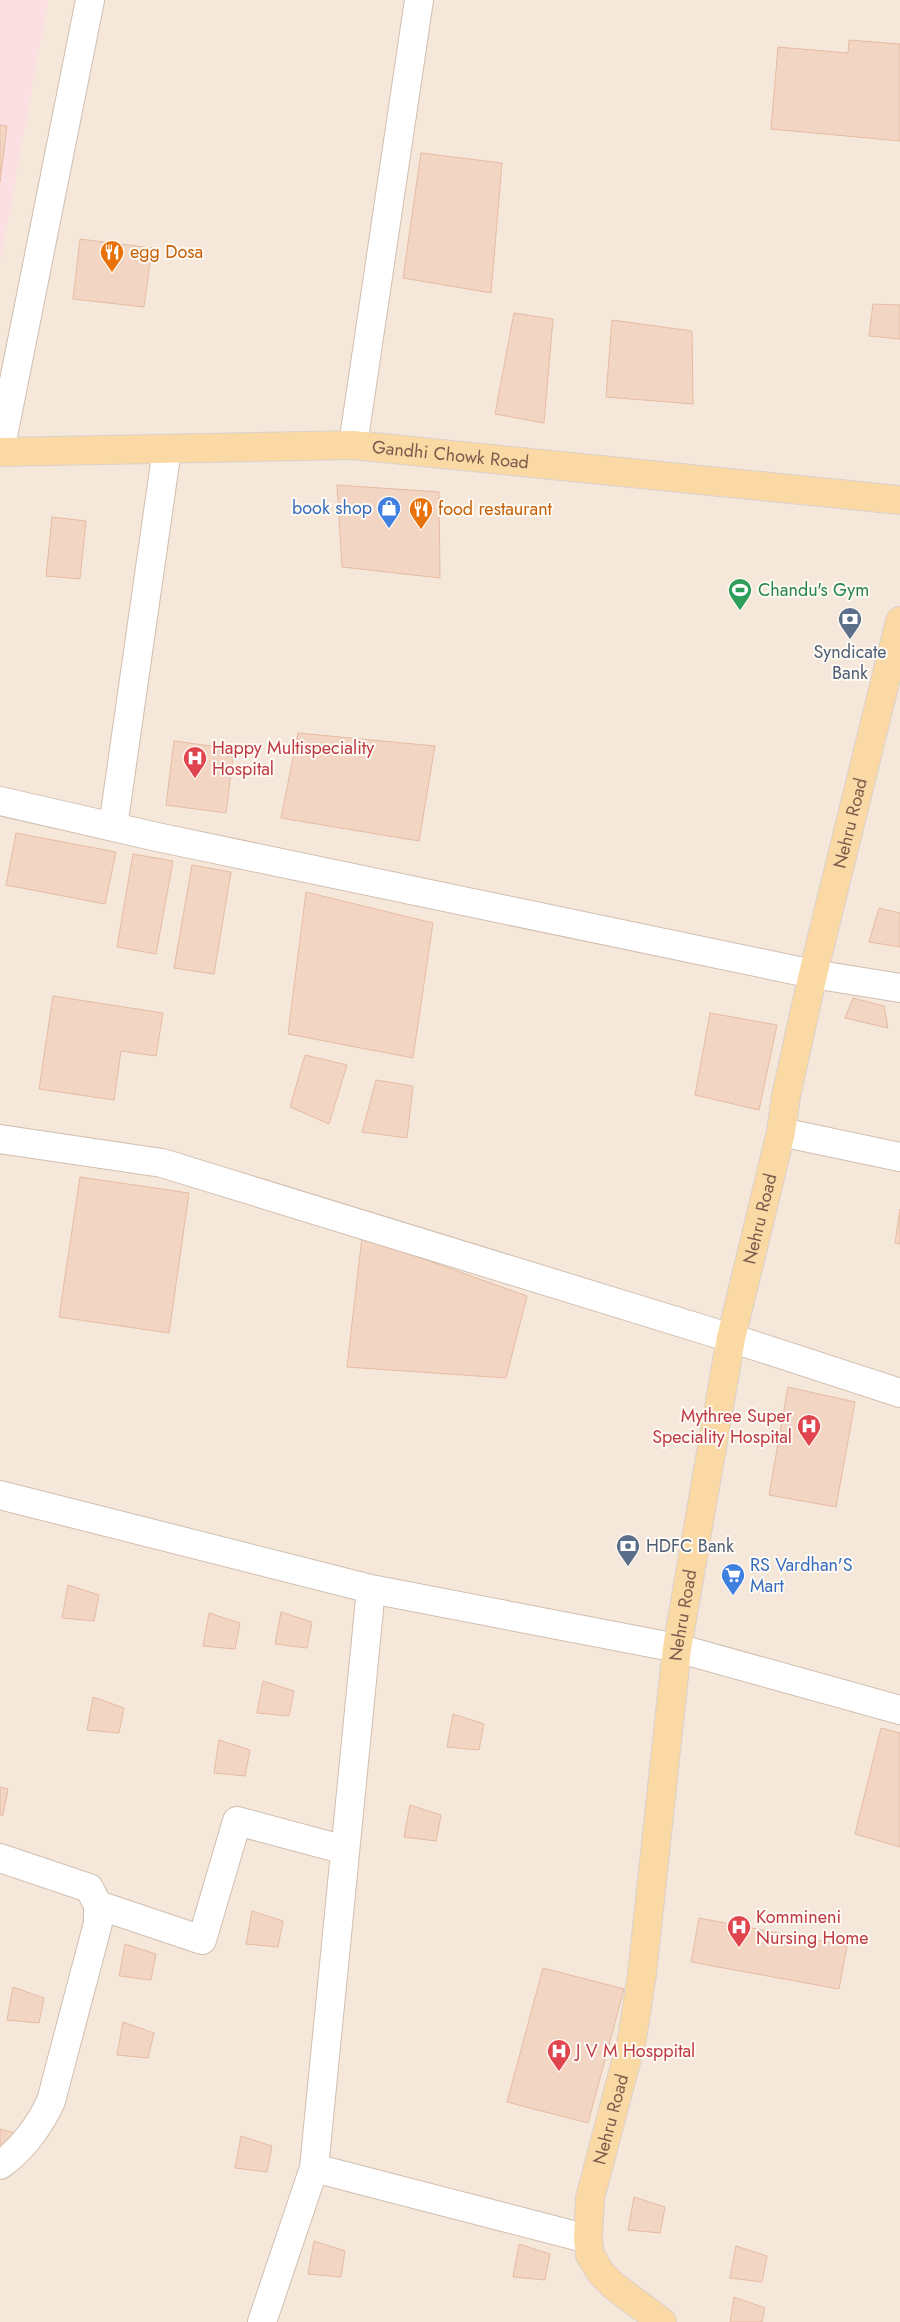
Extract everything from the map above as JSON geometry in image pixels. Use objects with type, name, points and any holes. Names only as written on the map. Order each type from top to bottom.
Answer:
[{"type":"main road","name":"Gandhi Chowk Road","points":[[0,452],[353,445],[900,500]]},
{"type":"main road","name":"Nehru Road","points":[[662,2322],[614,2286],[600,2272],[590,2255],[588,2239],[590,2198],[632,2039],[641,1983],[677,1648],[732,1338],[781,1132],[786,1096],[814,974],[900,621]]},
{"type":"street","points":[[0,452],[90,0]]},
{"type":"street","points":[[353,445],[419,0]]},
{"type":"street","points":[[113,827],[167,449]]},
{"type":"street","points":[[0,801],[113,827],[814,974],[900,988]]},
{"type":"street","points":[[781,1132],[900,1157]]},
{"type":"street","points":[[1,1148],[162,1163],[732,1338],[900,1393]]},
{"type":"street","points":[[0,1495],[371,1589],[677,1648],[900,1710]]},
{"type":"street","points":[[262,2322],[314,2168],[371,1589]]},
{"type":"street","points":[[98,1905],[202,1940],[238,1821],[345,1850]]},
{"type":"street","points":[[0,1858],[89,1888],[98,1905],[98,1923],[51,2101],[42,2120],[10,2158],[0,2164]]},
{"type":"street","points":[[314,2168],[588,2239]]},
{"type":"shaded area","points":[[0,0],[900,0],[900,2322],[0,2322]]},
{"type":"shaded area","points":[[0,0],[48,0],[0,264]]},
{"type":"building","points":[[849,40],[900,44],[900,141],[771,129],[778,47],[848,53]]},
{"type":"building","points":[[0,125],[7,126],[0,182]]},
{"type":"building","points":[[421,153],[502,163],[491,293],[403,278]]},
{"type":"building","name":"egg Dosa","points":[[80,239],[152,248],[144,307],[73,299]]},
{"type":"building","points":[[873,304],[900,305],[900,339],[869,336]]},
{"type":"building","points":[[514,313],[553,319],[544,423],[495,414]]},
{"type":"building","points":[[612,320],[692,331],[693,404],[606,397]]},
{"type":"building","name":"book shop","points":[[337,485],[439,492],[440,578],[342,567]]},
{"type":"building","points":[[52,517],[86,521],[80,579],[46,576]]},
{"type":"building","points":[[298,733],[435,746],[419,841],[281,818]]},
{"type":"building","points":[[174,741],[234,749],[226,813],[166,805]]},
{"type":"building","points":[[16,833],[116,852],[105,904],[6,885]]},
{"type":"building","points":[[133,854],[173,861],[156,954],[117,947]]},
{"type":"building","points":[[192,865],[231,872],[214,974],[174,968]]},
{"type":"building","points":[[306,892],[433,923],[413,1058],[288,1034]]},
{"type":"building","points":[[879,908],[900,913],[900,947],[869,942]]},
{"type":"building","points":[[53,996],[163,1013],[156,1056],[121,1051],[114,1100],[39,1089]]},
{"type":"building","points":[[853,998],[884,1006],[888,1028],[845,1018]]},
{"type":"building","points":[[710,1013],[777,1025],[759,1110],[695,1095]]},
{"type":"building","points":[[305,1055],[347,1065],[329,1124],[290,1107]]},
{"type":"building","points":[[376,1080],[413,1086],[407,1138],[362,1132]]},
{"type":"building","points":[[80,1177],[189,1193],[169,1333],[59,1317]]},
{"type":"building","points":[[900,1209],[900,1244],[895,1243]]},
{"type":"building","points":[[362,1237],[527,1296],[506,1378],[347,1367]]},
{"type":"building","points":[[788,1387],[855,1402],[836,1507],[769,1495]]},
{"type":"building","points":[[68,1585],[99,1595],[94,1621],[62,1618]]},
{"type":"building","points":[[281,1612],[312,1622],[307,1648],[275,1644]]},
{"type":"building","points":[[209,1613],[240,1623],[235,1649],[203,1646]]},
{"type":"building","points":[[263,1681],[294,1691],[289,1716],[257,1713]]},
{"type":"building","points":[[93,1697],[124,1708],[119,1733],[87,1730]]},
{"type":"building","points":[[453,1714],[484,1724],[479,1750],[447,1747]]},
{"type":"building","points":[[881,1728],[900,1733],[900,1847],[855,1834]]},
{"type":"building","points":[[219,1740],[250,1750],[245,1776],[214,1773]]},
{"type":"building","points":[[0,1787],[8,1789],[3,1815],[0,1815]]},
{"type":"building","points":[[410,1805],[441,1815],[436,1841],[404,1837]]},
{"type":"building","points":[[252,1911],[283,1921],[278,1947],[246,1944]]},
{"type":"building","points":[[699,1918],[847,1946],[839,1989],[691,1962]]},
{"type":"building","points":[[125,1944],[156,1954],[151,1980],[119,1976]]},
{"type":"building","name":"J V M Hosppital","points":[[543,1968],[624,1989],[588,2123],[507,2102]]},
{"type":"building","points":[[13,1987],[44,1998],[39,2023],[7,2020]]},
{"type":"building","points":[[123,2022],[154,2033],[148,2058],[117,2055]]},
{"type":"building","points":[[0,2129],[15,2133],[0,2152]]},
{"type":"building","points":[[241,2136],[272,2146],[267,2172],[235,2168]]},
{"type":"building","points":[[634,2197],[665,2207],[660,2233],[628,2230]]},
{"type":"building","points":[[314,2241],[345,2251],[341,2277],[308,2274]]},
{"type":"building","points":[[519,2244],[550,2254],[545,2280],[513,2277]]},
{"type":"building","points":[[736,2246],[767,2256],[762,2282],[730,2278]]},
{"type":"building","points":[[734,2297],[765,2308],[762,2322],[730,2322]]},
{"type":"place","name":"egg Dosa","points":[[112,273]]},
{"type":"place","name":"book shop","points":[[389,529]]},
{"type":"place","name":"food restaurant","points":[[421,530]]},
{"type":"place","name":"Chandu's Gym","points":[[740,611]]},
{"type":"place","name":"Syndicate Bank","points":[[850,640]]},
{"type":"place","name":"Happy Multispeciality Hospital","points":[[195,779]]},
{"type":"place","name":"Mythree Super Speciality Hospital","points":[[809,1447]]},
{"type":"place","name":"HDFC Bank","points":[[628,1567]]},
{"type":"place","name":"RS Vardhan'S Mart","points":[[733,1596]]},
{"type":"place","name":"Kommineni Nursing Home","points":[[739,1948]]},
{"type":"place","name":"J V M Hosppital","points":[[559,2072]]}]
